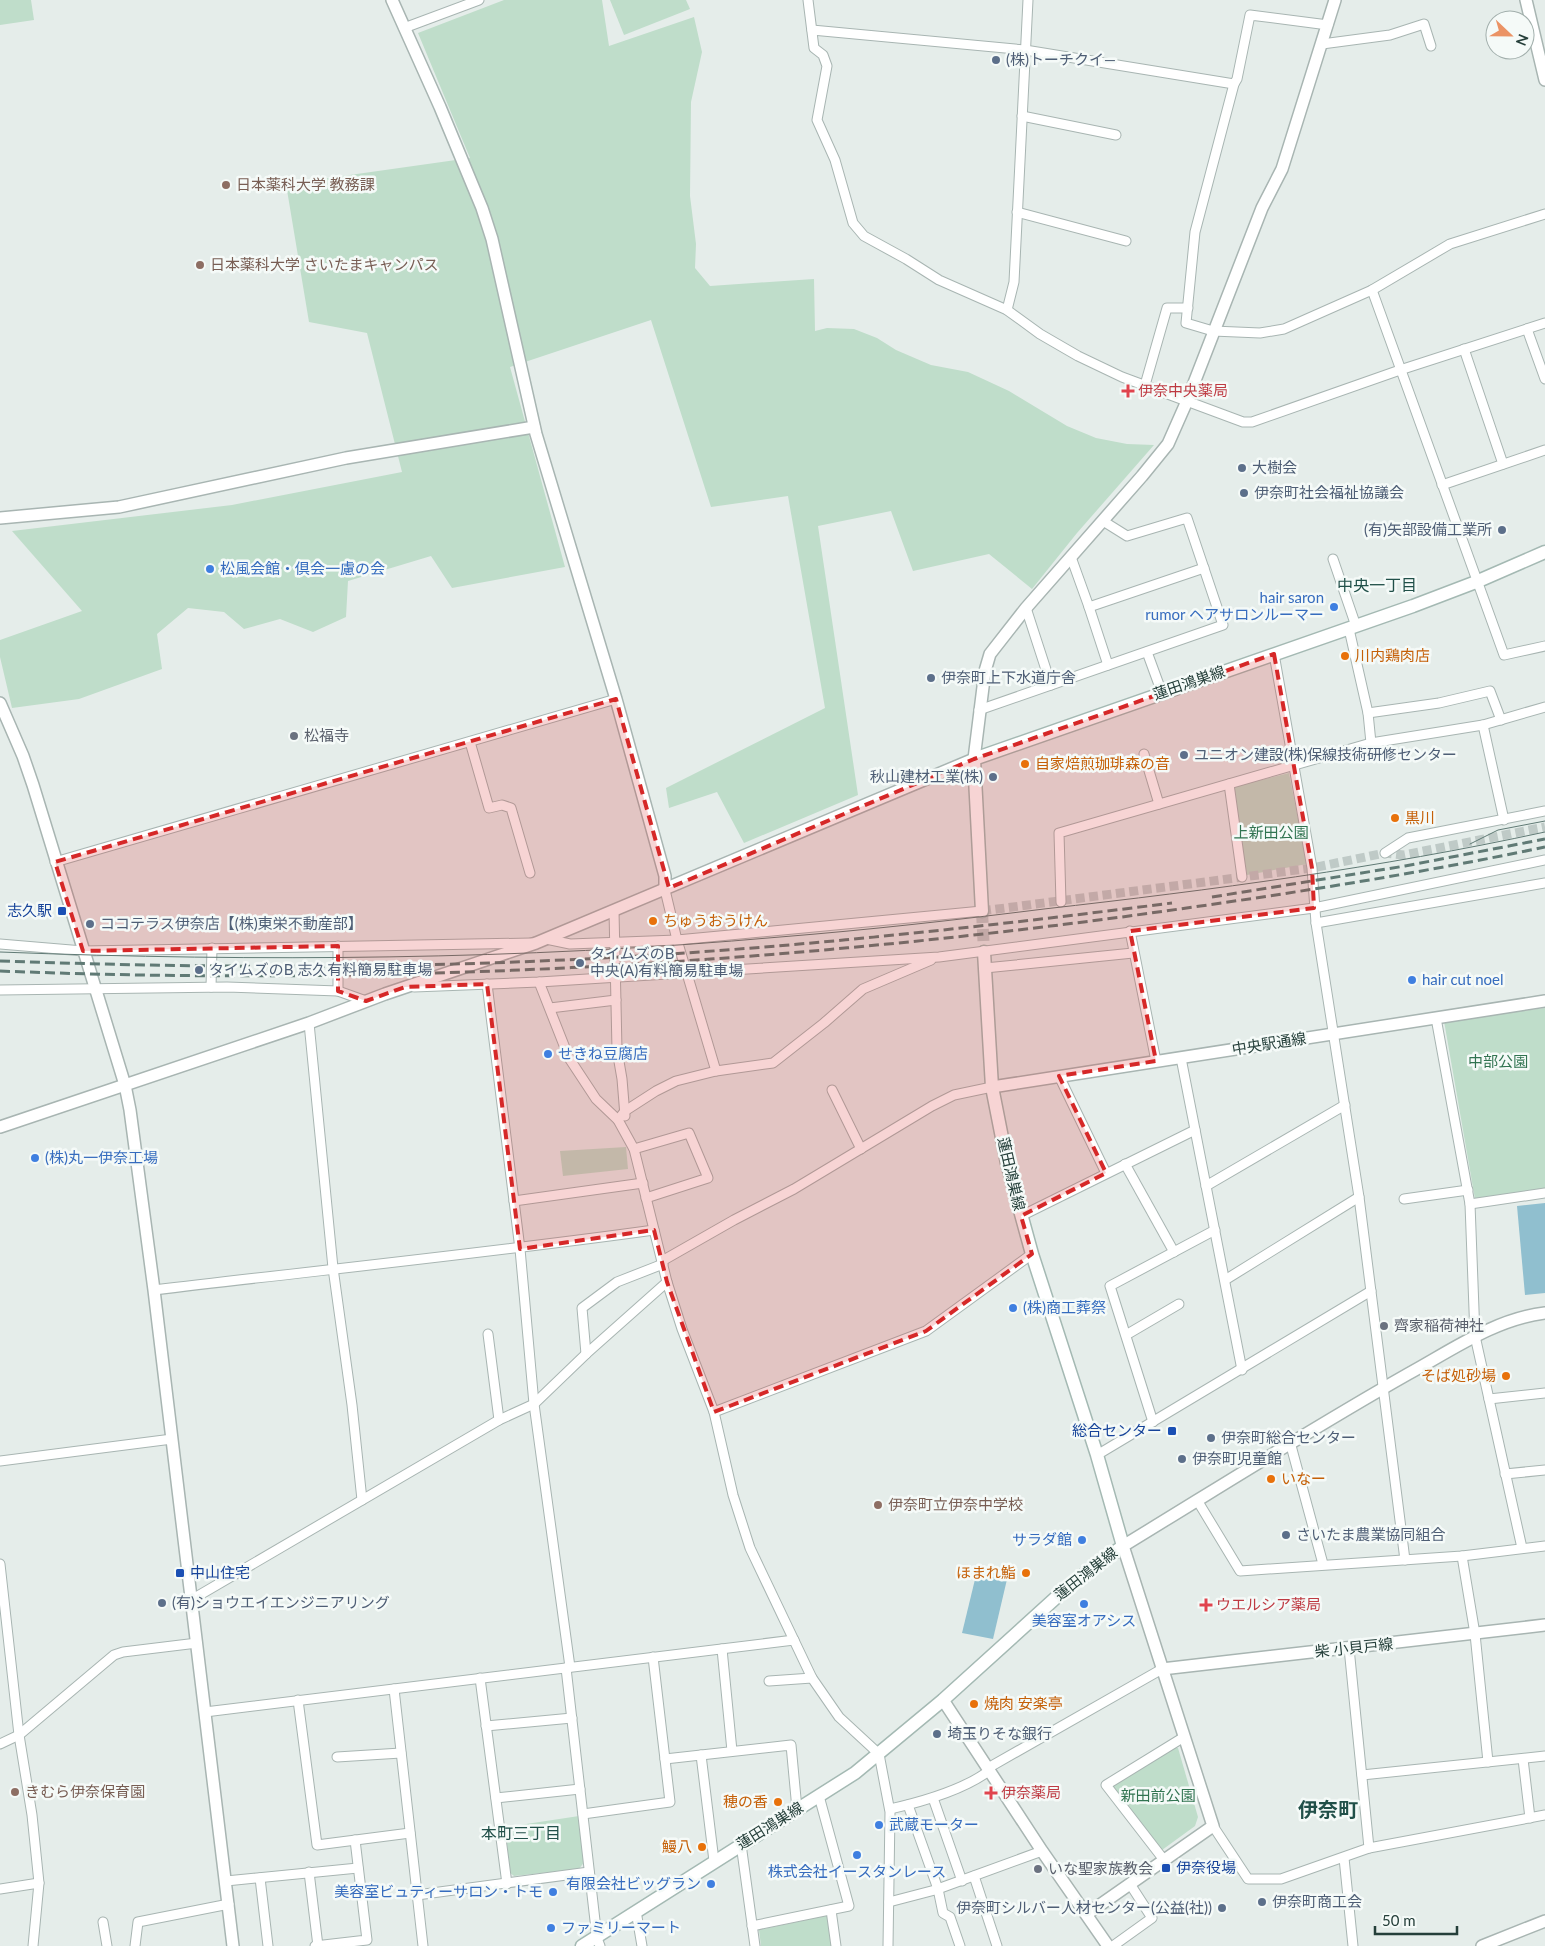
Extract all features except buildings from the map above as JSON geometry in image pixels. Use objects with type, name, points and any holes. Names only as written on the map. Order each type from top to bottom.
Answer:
[{"type":"main road","name":"蓮田鴻巣線","points":[[974,759],[1353,628],[1476,582],[1545,552]]},
{"type":"main road","points":[[974,759],[982,911]]},
{"type":"main road","name":"蓮田鴻巣線","points":[[582,1946],[598,1942],[636,1911],[855,1773],[943,1700],[1063,1591],[1100,1561],[1123,1546],[1097,1455],[1032,1254],[1007,1163],[992,1087],[984,952]]},
{"type":"street","points":[[392,0],[440,107],[482,208],[492,239],[534,427],[616,699],[665,876],[665,890],[677,940],[716,1071]]},
{"type":"street","points":[[404,28],[479,0]]},
{"type":"street","points":[[808,0],[814,48],[823,55],[827,66],[817,120],[836,160],[853,223],[864,236],[939,280],[1007,310],[1040,334],[1078,356],[1187,401],[1243,422],[1252,422],[1400,370],[1545,323]]},
{"type":"street","points":[[1007,310],[1014,282],[1028,0]]},
{"type":"street","points":[[0,1127],[308,1023],[405,987],[541,941],[974,759],[979,710],[985,671],[990,654],[1026,608],[1168,444],[1187,401],[1262,208],[1282,169],[1336,0]]},
{"type":"street","points":[[1526,0],[1545,80]]},
{"type":"street","points":[[1328,25],[1250,14],[1237,80],[1234,84],[1194,232],[1186,323],[1214,332],[1260,333],[1284,328],[1372,290],[1450,244],[1545,214]]},
{"type":"street","points":[[1322,44],[1390,35],[1424,24],[1431,46]]},
{"type":"street","points":[[812,30],[1025,50],[1127,65],[1234,84]]},
{"type":"street","points":[[1022,116],[1116,135]]},
{"type":"street","points":[[1017,212],[1126,241]]},
{"type":"street","points":[[1372,290],[1476,582],[1504,655],[1545,646]]},
{"type":"street","points":[[1145,385],[1167,308],[1188,308]]},
{"type":"street","points":[[1527,329],[1545,380]]},
{"type":"street","points":[[1464,349],[1503,464]]},
{"type":"street","points":[[0,518],[119,506],[346,458],[534,427]]},
{"type":"street","points":[[1442,485],[1545,450]]},
{"type":"street","points":[[979,710],[1223,626],[1187,518],[1127,536],[1103,521]]},
{"type":"street","points":[[1071,557],[1108,665]]},
{"type":"street","points":[[1333,559],[1353,628],[1368,713],[1371,742]]},
{"type":"street","points":[[1089,607],[1204,568]]},
{"type":"street","points":[[1026,608],[1051,685]]},
{"type":"street","points":[[1147,652],[1162,693]]},
{"type":"street","points":[[1274,654],[1292,765],[1312,868],[1316,923],[1358,1196],[1405,1560]]},
{"type":"street","points":[[1368,713],[1439,703],[1490,691],[1501,720]]},
{"type":"street","points":[[55,862],[616,699]]},
{"type":"street","points":[[0,703],[23,756],[125,1085],[135,1140],[154,1290],[233,1946]]},
{"type":"street","points":[[1061,902],[1059,833],[1371,742],[1483,726],[1545,707]]},
{"type":"street","points":[[1483,726],[1504,820]]},
{"type":"street","points":[[470,742],[489,808],[502,804],[511,808],[530,873]]},
{"type":"street","points":[[1144,754],[1159,804]]},
{"type":"street","points":[[1229,784],[1242,877]]},
{"type":"street","points":[[1385,853],[1408,838],[1545,811]]},
{"type":"street","points":[[405,987],[539,982],[939,957],[984,952],[1130,931],[1314,908],[1545,860]]},
{"type":"street","points":[[1316,923],[1545,883]]},
{"type":"street","points":[[614,911],[617,1050],[626,1132]]},
{"type":"street","points":[[0,944],[83,951],[541,941],[570,944],[615,943],[677,940],[982,911]]},
{"type":"street","points":[[1130,931],[1156,1061]]},
{"type":"street","points":[[338,946],[338,991]]},
{"type":"street","points":[[211,987],[212,948]]},
{"type":"street","points":[[985,968],[1133,953]]},
{"type":"street","points":[[618,1120],[625,1111],[656,1091],[676,1081],[716,1071],[773,1063],[795,1047],[863,989],[939,957]]},
{"type":"street","points":[[539,982],[569,1058],[596,1099],[618,1120],[634,1149],[667,1282],[682,1329],[714,1412],[733,1495],[750,1548],[812,1678],[839,1717],[879,1754],[890,1809],[888,1946]]},
{"type":"street","points":[[486,984],[520,1249],[534,1404],[568,1668],[588,1872],[598,1942]]},
{"type":"street","points":[[0,990],[211,987],[338,991],[366,1001]]},
{"type":"street","points":[[550,1008],[616,1000]]},
{"type":"street","name":"中央駅通線","points":[[992,1087],[1545,1000]]},
{"type":"street","points":[[1436,1018],[1470,1204],[1475,1336],[1522,1548]]},
{"type":"street","points":[[308,1023],[332,1268],[352,1405],[362,1500]]},
{"type":"street","points":[[1182,1058],[1242,1370]]},
{"type":"street","points":[[1059,1076],[1106,1173]]},
{"type":"street","points":[[586,1354],[582,1308],[617,1282],[662,1263],[734,1220],[794,1189],[932,1106],[954,1095],[992,1087]]},
{"type":"street","points":[[832,1090],[861,1149]]},
{"type":"street","points":[[1206,1186],[1344,1105]]},
{"type":"street","points":[[1021,1216],[1195,1130]]},
{"type":"street","points":[[634,1149],[689,1133],[708,1178],[646,1198]]},
{"type":"street","points":[[1125,1164],[1174,1252]]},
{"type":"street","points":[[514,1201],[643,1183]]},
{"type":"street","points":[[1404,1199],[1468,1190]]},
{"type":"street","points":[[1470,1204],[1545,1193]]},
{"type":"street","points":[[1224,1280],[1358,1196]]},
{"type":"street","points":[[154,1290],[332,1268],[520,1249],[654,1230]]},
{"type":"street","points":[[1153,1422],[1110,1286],[1215,1230]]},
{"type":"street","points":[[714,1412],[926,1332],[1032,1254]]},
{"type":"street","points":[[191,1600],[499,1420],[534,1404],[586,1354],[667,1282]]},
{"type":"street","points":[[1097,1455],[1242,1370],[1371,1291]]},
{"type":"street","points":[[1126,1335],[1179,1304]]},
{"type":"street","points":[[1545,1312],[1525,1315],[1475,1336],[1290,1442],[1123,1546],[1213,1826],[1248,1879],[1281,1879],[1369,1848],[1545,1815]]},
{"type":"street","points":[[488,1334],[499,1420]]},
{"type":"street","points":[[1490,1399],[1545,1393]]},
{"type":"street","points":[[0,1462],[172,1439]]},
{"type":"street","points":[[1290,1442],[1323,1564]]},
{"type":"street","points":[[1505,1474],[1545,1470]]},
{"type":"street","points":[[1198,1500],[1240,1571],[1462,1556],[1545,1546]]},
{"type":"street","points":[[1462,1556],[1475,1634],[1488,1762]]},
{"type":"street","points":[[0,1564],[2,1610],[32,1815],[39,1883],[33,1946]]},
{"type":"street","name":"柴 小貝戸線","points":[[1162,1669],[1545,1625]]},
{"type":"street","points":[[205,1712],[794,1640]]},
{"type":"street","points":[[0,1744],[19,1735],[114,1655],[123,1652],[197,1643]]},
{"type":"street","points":[[1349,1648],[1369,1848]]},
{"type":"street","points":[[722,1649],[732,1751]]},
{"type":"street","points":[[582,1814],[670,1802],[653,1657]]},
{"type":"street","points":[[890,1809],[933,1798],[982,1776],[989,1769],[1162,1669]]},
{"type":"street","points":[[480,1678],[507,1884]]},
{"type":"street","points":[[769,1681],[812,1678]]},
{"type":"street","points":[[394,1689],[423,1946]]},
{"type":"street","points":[[298,1700],[317,1845],[410,1833]]},
{"type":"street","points":[[943,1700],[1042,1851],[1108,1946]]},
{"type":"street","points":[[486,1726],[572,1718]]},
{"type":"street","points":[[1164,1860],[1106,1786],[1184,1738]]},
{"type":"street","points":[[665,1759],[791,1745],[797,1810]]},
{"type":"street","points":[[337,1758],[401,1753]]},
{"type":"street","points":[[701,1755],[714,1861]]},
{"type":"street","points":[[1362,1775],[1545,1756]]},
{"type":"street","points":[[1523,1759],[1530,1818]]},
{"type":"street","points":[[496,1798],[580,1789]]},
{"type":"street","points":[[752,1926],[849,1906],[819,1796]]},
{"type":"street","points":[[933,1798],[962,1880]]},
{"type":"street","points":[[908,1805],[938,1889],[944,1913],[950,1917],[960,1946]]},
{"type":"street","points":[[1087,1914],[1213,1826]]},
{"type":"street","points":[[309,1872],[316,1946],[367,1940],[355,1840]]},
{"type":"street","points":[[741,1844],[755,1946]]},
{"type":"street","points":[[889,1902],[938,1889],[1042,1851]]},
{"type":"street","points":[[1344,1858],[1353,1946]]},
{"type":"street","points":[[226,1881],[358,1868]]},
{"type":"street","points":[[417,1895],[588,1872]]},
{"type":"street","points":[[974,1876],[997,1946]]},
{"type":"street","points":[[260,1878],[268,1946]]},
{"type":"street","points":[[0,1889],[39,1883]]},
{"type":"street","points":[[1113,1946],[1152,1918],[1130,1884]]},
{"type":"street","points":[[135,1946],[138,1922],[228,1904]]},
{"type":"street","points":[[831,1910],[836,1946]]},
{"type":"street","points":[[636,1911],[642,1946]]},
{"type":"street","points":[[1482,1946],[1545,1921]]},
{"type":"street","points":[[103,1922],[107,1946]]},
{"type":"highlighted area","points":[[1274,654],[1312,868],[1314,908],[1130,931],[1156,1061],[1059,1076],[1106,1173],[1021,1216],[1032,1254],[926,1331],[714,1412],[667,1282],[654,1230],[520,1249],[487,984],[405,987],[366,1001],[338,991],[338,946],[83,951],[55,862],[616,699],[669,888],[974,759]]},
{"type":"green space","points":[[0,0],[31,0],[34,20],[0,25]]},
{"type":"green space","points":[[504,0],[602,0],[609,46],[694,17],[702,52],[691,102],[690,196],[696,244],[695,268],[710,286],[814,279],[815,331],[827,328],[854,329],[877,338],[896,350],[931,365],[968,372],[1009,391],[1067,426],[1096,438],[1127,444],[1154,445],[1077,533],[1032,589],[989,554],[913,571],[891,511],[818,526],[858,795],[744,843],[717,792],[669,808],[666,788],[825,708],[788,496],[711,507],[651,320],[510,367],[565,567],[452,588],[431,556],[348,581],[346,617],[313,632],[280,619],[244,629],[224,612],[188,608],[157,634],[162,669],[79,699],[12,708],[0,657],[0,640],[82,611],[12,531],[232,505],[402,472],[367,333],[309,322],[286,184],[470,158],[418,33]]},
{"type":"green space","points":[[610,0],[686,0],[690,9],[624,35]]},
{"type":"green space","name":"上新田公園","points":[[1289,773],[1307,864],[1247,875],[1232,787]]},
{"type":"green space","name":"中部公園","points":[[1545,1008],[1545,1188],[1475,1199],[1444,1021]]},
{"type":"green space","points":[[626,1147],[628,1169],[563,1176],[560,1151]]},
{"type":"green space","name":"新田前公園","points":[[1174,1748],[1178,1748],[1198,1817],[1195,1826],[1162,1850],[1159,1849],[1113,1788],[1113,1784]]},
{"type":"green space","points":[[579,1816],[585,1861],[579,1869],[514,1876],[509,1872],[506,1827]]},
{"type":"green space","points":[[830,1915],[834,1946],[761,1946],[759,1930]]},
{"type":"water","points":[[1545,1203],[1545,1293],[1525,1295],[1517,1206]]},
{"type":"water","points":[[978,1567],[1008,1575],[993,1639],[962,1633]]},
{"type":"tunnel","points":[[982,911],[1312,868],[1385,853],[1404,855],[1545,827]]},
{"type":"tunnel","points":[[982,911],[984,952]]},
{"type":"tram line","points":[[1470,844],[1498,830],[1545,821]]},
{"type":"tram line","points":[[0,952],[194,957],[390,957],[683,945],[879,928],[1170,894],[1420,857],[1545,832]]},
{"type":"railway","points":[[1212,897],[1405,866],[1545,839]]},
{"type":"railway","points":[[0,971],[283,976],[425,973],[566,968],[848,948],[1129,916],[1233,901],[1337,885],[1545,847]]},
{"type":"railway","points":[[0,961],[226,966],[376,966],[527,962],[674,954],[816,943],[1172,903]]},
{"type":"place","name":"(株)トーチクイ―","points":[[996,60]]},
{"type":"place","name":"日本薬科大学 教務課","points":[[226,185]]},
{"type":"place","name":"日本薬科大学 さいたまキャンパス","points":[[200,265]]},
{"type":"place","name":"伊奈中央薬局","points":[[1128,391]]},
{"type":"place","name":"大樹会","points":[[1242,468]]},
{"type":"place","name":"伊奈町社会福祉協議会","points":[[1244,493]]},
{"type":"place","name":"(有)矢部設備工業所","points":[[1502,530]]},
{"type":"place","name":"松風会館・倶会一慮の会","points":[[210,569]]},
{"type":"place","name":"hair saron rumor ヘアサロンルーマー","points":[[1334,607]]},
{"type":"place","name":"川内鶏肉店","points":[[1345,656]]},
{"type":"place","name":"伊奈町上下水道庁舎","points":[[931,678]]},
{"type":"place","name":"松福寺","points":[[294,736]]},
{"type":"place","name":"ユニオン建設(株)保線技術研修センター","points":[[1184,755]]},
{"type":"place","name":"自家焙煎珈琲森の音","points":[[1025,764]]},
{"type":"place","name":"秋山建材工業(株)","points":[[993,777]]},
{"type":"place","name":"黒川","points":[[1395,818]]},
{"type":"place","name":"志久駅","points":[[62,911]]},
{"type":"place","name":"ちゅうおうけん","points":[[653,921]]},
{"type":"place","name":"ココテラス伊奈店【(株)東栄不動産部】","points":[[90,924]]},
{"type":"place","name":"タイムズのB 中央(A)有料簡易駐車場","points":[[580,963]]},
{"type":"place","name":"タイムズのB 志久有料簡易駐車場","points":[[199,970]]},
{"type":"place","name":"hair cut noel","points":[[1412,980]]},
{"type":"place","name":"せきね豆腐店","points":[[548,1054]]},
{"type":"place","name":"(株)丸一伊奈工場","points":[[35,1158]]},
{"type":"place","name":"(株)商工葬祭","points":[[1013,1308]]},
{"type":"place","name":"齊家稲荷神社","points":[[1384,1326]]},
{"type":"place","name":"そば処砂場","points":[[1506,1376]]},
{"type":"place","name":"総合センター","points":[[1172,1431]]},
{"type":"place","name":"伊奈町総合センター","points":[[1211,1438]]},
{"type":"place","name":"伊奈町児童館","points":[[1182,1459]]},
{"type":"place","name":"いなー","points":[[1271,1479]]},
{"type":"place","name":"伊奈町立伊奈中学校","points":[[878,1505]]},
{"type":"place","name":"さいたま農業協同組合","points":[[1286,1535]]},
{"type":"place","name":"サラダ館","points":[[1082,1540]]},
{"type":"place","name":"中山住宅","points":[[180,1573]]},
{"type":"place","name":"ほまれ鮨","points":[[1026,1573]]},
{"type":"place","name":"(有)ショウエイエンジニアリング","points":[[162,1603]]},
{"type":"place","name":"美容室オアシス","points":[[1084,1604]]},
{"type":"place","name":"ウエルシア薬局","points":[[1206,1605]]},
{"type":"place","name":"焼肉 安楽亭","points":[[974,1704]]},
{"type":"place","name":"埼玉りそな銀行","points":[[937,1734]]},
{"type":"place","name":"きむら伊奈保育園","points":[[15,1792]]},
{"type":"place","name":"伊奈薬局","points":[[991,1793]]},
{"type":"place","name":"穂の香","points":[[778,1802]]},
{"type":"place","name":"武蔵モーター","points":[[879,1825]]},
{"type":"place","name":"鰻八","points":[[702,1847]]},
{"type":"place","name":"株式会社イースタンレース","points":[[857,1855]]},
{"type":"place","name":"伊奈役場","points":[[1166,1868]]},
{"type":"place","name":"いな聖家族教会","points":[[1038,1869]]},
{"type":"place","name":"有限会社ビッグラン","points":[[711,1884]]},
{"type":"place","name":"美容室ビュティーサロン・トモ","points":[[553,1892]]},
{"type":"place","name":"伊奈町商工会","points":[[1262,1902]]},
{"type":"place","name":"伊奈町シルバー人材センター(公益(社))","points":[[1222,1908]]},
{"type":"place","name":"ファミリーマート","points":[[551,1928]]},
{"type":"district","name":"中央一丁目","points":[[1377,585]]},
{"type":"district","name":"伊奈町","points":[[1328,1810]]},
{"type":"district","name":"本町三丁目","points":[[521,1833]]}]
